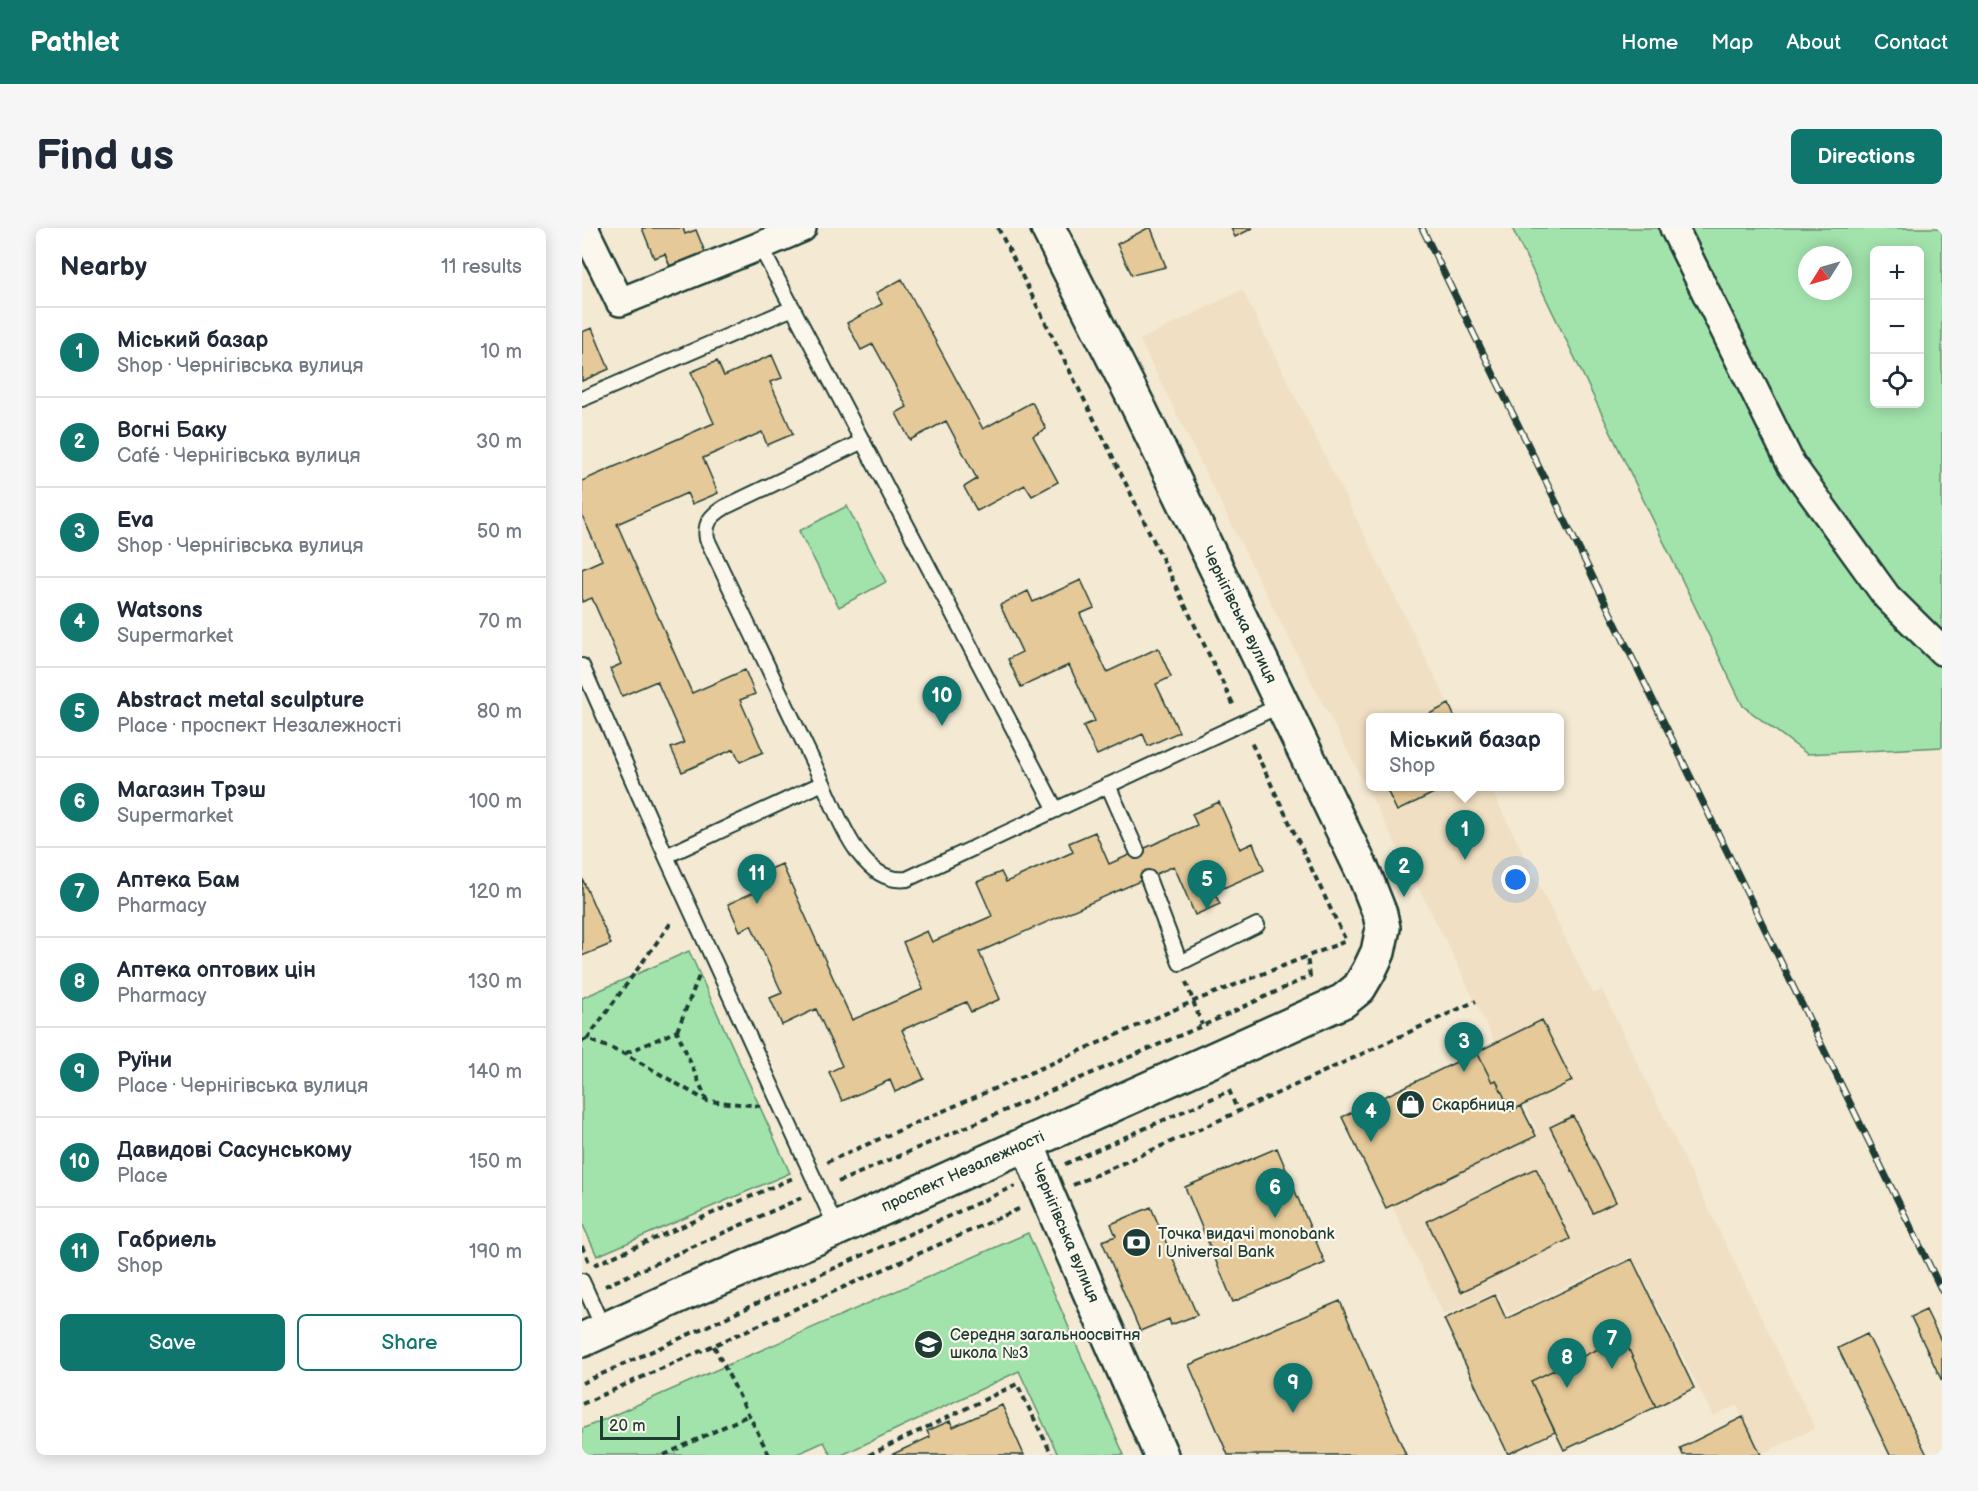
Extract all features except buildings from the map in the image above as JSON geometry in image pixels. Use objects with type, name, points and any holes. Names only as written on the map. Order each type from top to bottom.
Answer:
[{"type":"street","points":[[584,228],[620,302],[802,228]]},
{"type":"street","name":"Чернігівська вулиця","points":[[1048,228],[1140,410],[1283,704],[1346,835],[1380,914],[1383,928],[1378,952],[1359,988],[1343,1001]]},
{"type":"street","points":[[1674,228],[1791,464],[1887,597],[1942,651]]},
{"type":"street","name":"проспект Незалежності","points":[[593,1335],[837,1229],[1343,1001]]},
{"type":"street","name":"Чернігівська вулиця","points":[[1027,1143],[1161,1455]]},
{"type":"lane","points":[[760,246],[1056,810]]},
{"type":"lane","points":[[582,399],[793,308]]},
{"type":"lane","points":[[863,441],[725,507],[709,519],[705,530],[707,539],[852,845],[858,854],[885,876],[896,880],[907,879],[1283,704]]},
{"type":"lane","points":[[582,666],[666,856],[837,1229]]},
{"type":"lane","points":[[666,856],[823,783]]},
{"type":"lane","points":[[1108,785],[1137,851]]},
{"type":"lane","points":[[1148,878],[1179,963],[1257,925]]},
{"type":"lane","points":[[585,1287],[593,1335]]},
{"type":"path","points":[[582,1246],[591,1266],[1194,1001],[1346,941],[1104,439],[998,228]]},
{"type":"path","points":[[582,1041],[587,1039],[674,919],[691,910]]},
{"type":"path","points":[[707,1101],[677,1032],[709,950]]},
{"type":"path","points":[[585,1287],[819,1190],[1202,1026],[1310,976],[1307,957]]},
{"type":"path","points":[[582,1383],[1044,1186],[1209,1125],[1476,1001]]},
{"type":"path","points":[[625,1054],[677,1032]]},
{"type":"path","points":[[587,1039],[625,1054],[707,1101],[782,1109]]},
{"type":"path","points":[[582,1404],[714,1346],[1044,1186],[1229,1091]]},
{"type":"path","points":[[714,1346],[769,1455]]},
{"type":"path","points":[[869,1455],[1017,1384],[1052,1455]]},
{"type":"path","points":[[663,1455],[749,1415]]},
{"type":"shaded area","points":[[1242,290],[1453,713],[1366,713],[1366,787],[1259,580],[1140,340]]},
{"type":"shaded area","points":[[1368,791],[1492,791],[1593,994],[1602,990],[1815,1428],[1761,1454],[1737,1405],[1713,1416],[1632,1256],[1508,1314],[1497,1292],[1444,1315],[1392,1206],[1538,1132],[1446,941]]},
{"type":"green space","points":[[1512,228],[1942,228],[1942,747],[1807,754],[1743,706]]},
{"type":"green space","points":[[847,506],[886,582],[839,607],[799,531]]},
{"type":"green space","points":[[689,951],[790,1173],[597,1256],[582,1223],[582,998]]},
{"type":"green space","name":"Середня загальноосвітня школа №3","points":[[1028,1233],[1124,1455],[1058,1455],[1019,1371],[842,1455],[831,1455],[824,1442],[795,1455],[582,1455],[582,1429]]},
{"type":"railway","points":[[1422,228],[1942,1291]]},
{"type":"place","name":"Давидові Сасунському","points":[[942,726]]},
{"type":"place","name":"Міський базар","points":[[1465,860]]},
{"type":"place","name":"Вогні Баку","points":[[1404,897]]},
{"type":"place","name":"Габриель","points":[[757,904]]},
{"type":"place","name":"Abstract metal sculpture","points":[[1207,910]]},
{"type":"place","name":"Eva","points":[[1464,1072]]},
{"type":"place","name":"Скарбниця","points":[[1411,1105]]},
{"type":"place","name":"Watsons","points":[[1371,1142]]},
{"type":"place","name":"Магазин Трэш","points":[[1275,1218]]},
{"type":"place","name":"Точка видачі monobank | Universal Bank","points":[[1137,1243]]},
{"type":"place","name":"Середня загальноосвітня школа №3","points":[[929,1344]]},
{"type":"place","name":"Аптека Бам","points":[[1612,1369]]},
{"type":"place","name":"Аптека оптових цін","points":[[1567,1388]]},
{"type":"place","name":"Руїни","points":[[1293,1413]]}]
